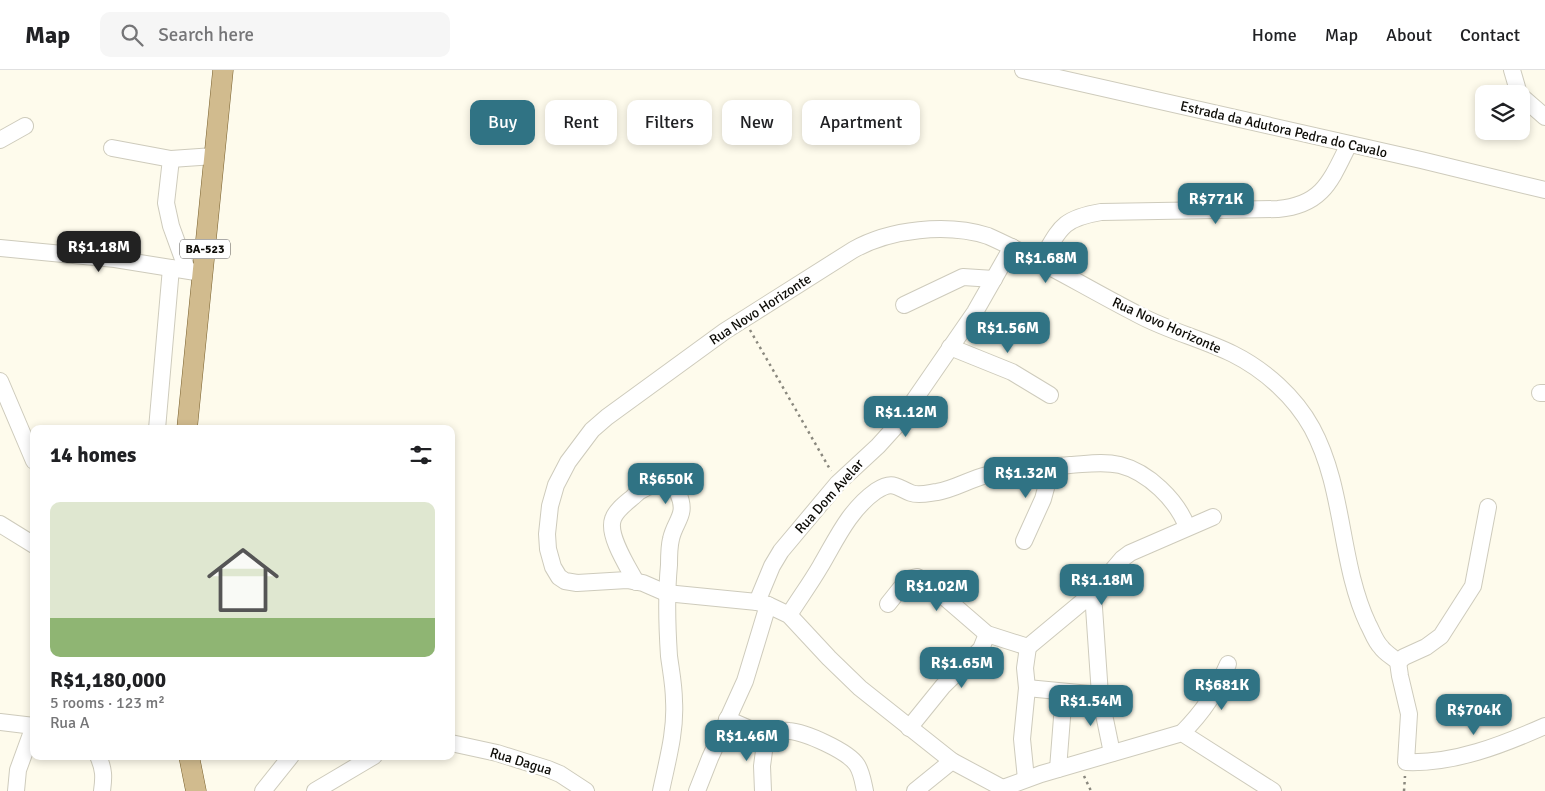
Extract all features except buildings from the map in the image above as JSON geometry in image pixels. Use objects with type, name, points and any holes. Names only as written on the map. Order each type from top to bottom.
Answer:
[{"type":"main road","name":"BA-523","points":[[187,425],[187,270],[214,156],[223,70]]},
{"type":"main road","points":[[190,760],[196,791]]},
{"type":"street","name":"Estrada da Adutora Pedra do Cavalo","points":[[1023,70],[1545,190]]},
{"type":"street","points":[[1512,70],[1517,85]]},
{"type":"street","points":[[1530,104],[1545,118]]},
{"type":"street","points":[[0,140],[25,126]]},
{"type":"street","points":[[1040,262],[1060,229],[1068,222],[1084,215],[1101,212],[1278,209],[1290,208],[1301,204],[1321,192],[1329,184],[1349,144]]},
{"type":"street","points":[[112,148],[171,159],[214,156]]},
{"type":"street","points":[[158,425],[187,270],[171,226],[166,203],[171,159]]},
{"type":"street","name":"Rua Novo Horizonte","points":[[636,582],[577,583],[565,581],[558,577],[553,567],[548,549],[547,534],[550,506],[556,485],[568,462],[592,430],[624,404],[743,318],[853,250],[874,240],[914,231],[954,229],[981,234],[1012,247],[1150,321],[1242,359],[1277,385],[1304,415],[1317,439],[1331,477],[1347,557],[1364,614],[1381,648],[1398,662]]},
{"type":"street","name":"Rua Dom Avelar","points":[[697,791],[745,681],[772,566],[781,551],[838,482],[878,446],[897,425],[975,312],[1012,247]]},
{"type":"street","points":[[0,248],[115,259],[187,270]]},
{"type":"street","points":[[904,305],[963,277],[994,279]]},
{"type":"street","points":[[950,347],[1012,372],[1050,395]]},
{"type":"street","points":[[0,381],[30,452]]},
{"type":"street","points":[[789,615],[852,514],[884,487],[896,486],[911,493],[928,494],[955,488],[987,475],[1052,466],[1110,463],[1132,470],[1169,496],[1187,527]]},
{"type":"street","points":[[1024,541],[1043,499],[1052,466]]},
{"type":"street","points":[[661,791],[672,732],[674,709],[666,593],[671,538],[682,511],[677,489],[671,484],[660,483],[648,486],[635,494],[620,508],[613,519],[614,537],[636,582],[666,593],[762,604],[789,615],[842,671],[886,710],[952,761],[1005,789],[1026,779],[1182,733],[1208,705],[1228,664]]},
{"type":"street","points":[[1488,507],[1473,586],[1441,636],[1426,647],[1404,657],[1398,662],[1409,714],[1406,762],[1436,760],[1479,751],[1508,742],[1545,726]]},
{"type":"street","points":[[1026,779],[1022,739],[1027,688],[1025,668],[1028,647],[1093,593],[1118,563],[1130,553],[1213,517]]},
{"type":"street","points":[[0,524],[30,543]]},
{"type":"street","points":[[888,604],[908,579],[916,577],[928,583],[988,634],[1028,647]]},
{"type":"street","points":[[1093,593],[1100,695],[1112,753]]},
{"type":"street","points":[[910,728],[943,686],[980,649],[988,634]]},
{"type":"street","points":[[1027,688],[1100,695]]},
{"type":"street","points":[[1058,769],[1064,692]]},
{"type":"street","points":[[727,719],[766,736],[781,731],[791,731],[834,748],[848,756],[856,764],[861,773],[865,791]]},
{"type":"street","points":[[0,722],[30,726]]},
{"type":"street","points":[[1182,733],[1273,791]]},
{"type":"street","points":[[763,791],[762,766],[766,736]]},
{"type":"street","points":[[16,791],[18,770],[30,737]]},
{"type":"street","name":"Rua Dagua","points":[[455,744],[548,768],[586,791]]},
{"type":"street","points":[[100,760],[104,768],[102,791]]},
{"type":"street","points":[[262,791],[288,760]]},
{"type":"street","points":[[315,791],[367,760]]},
{"type":"street","points":[[915,791],[952,761]]},
{"type":"path","points":[[743,318],[838,482]]}]
